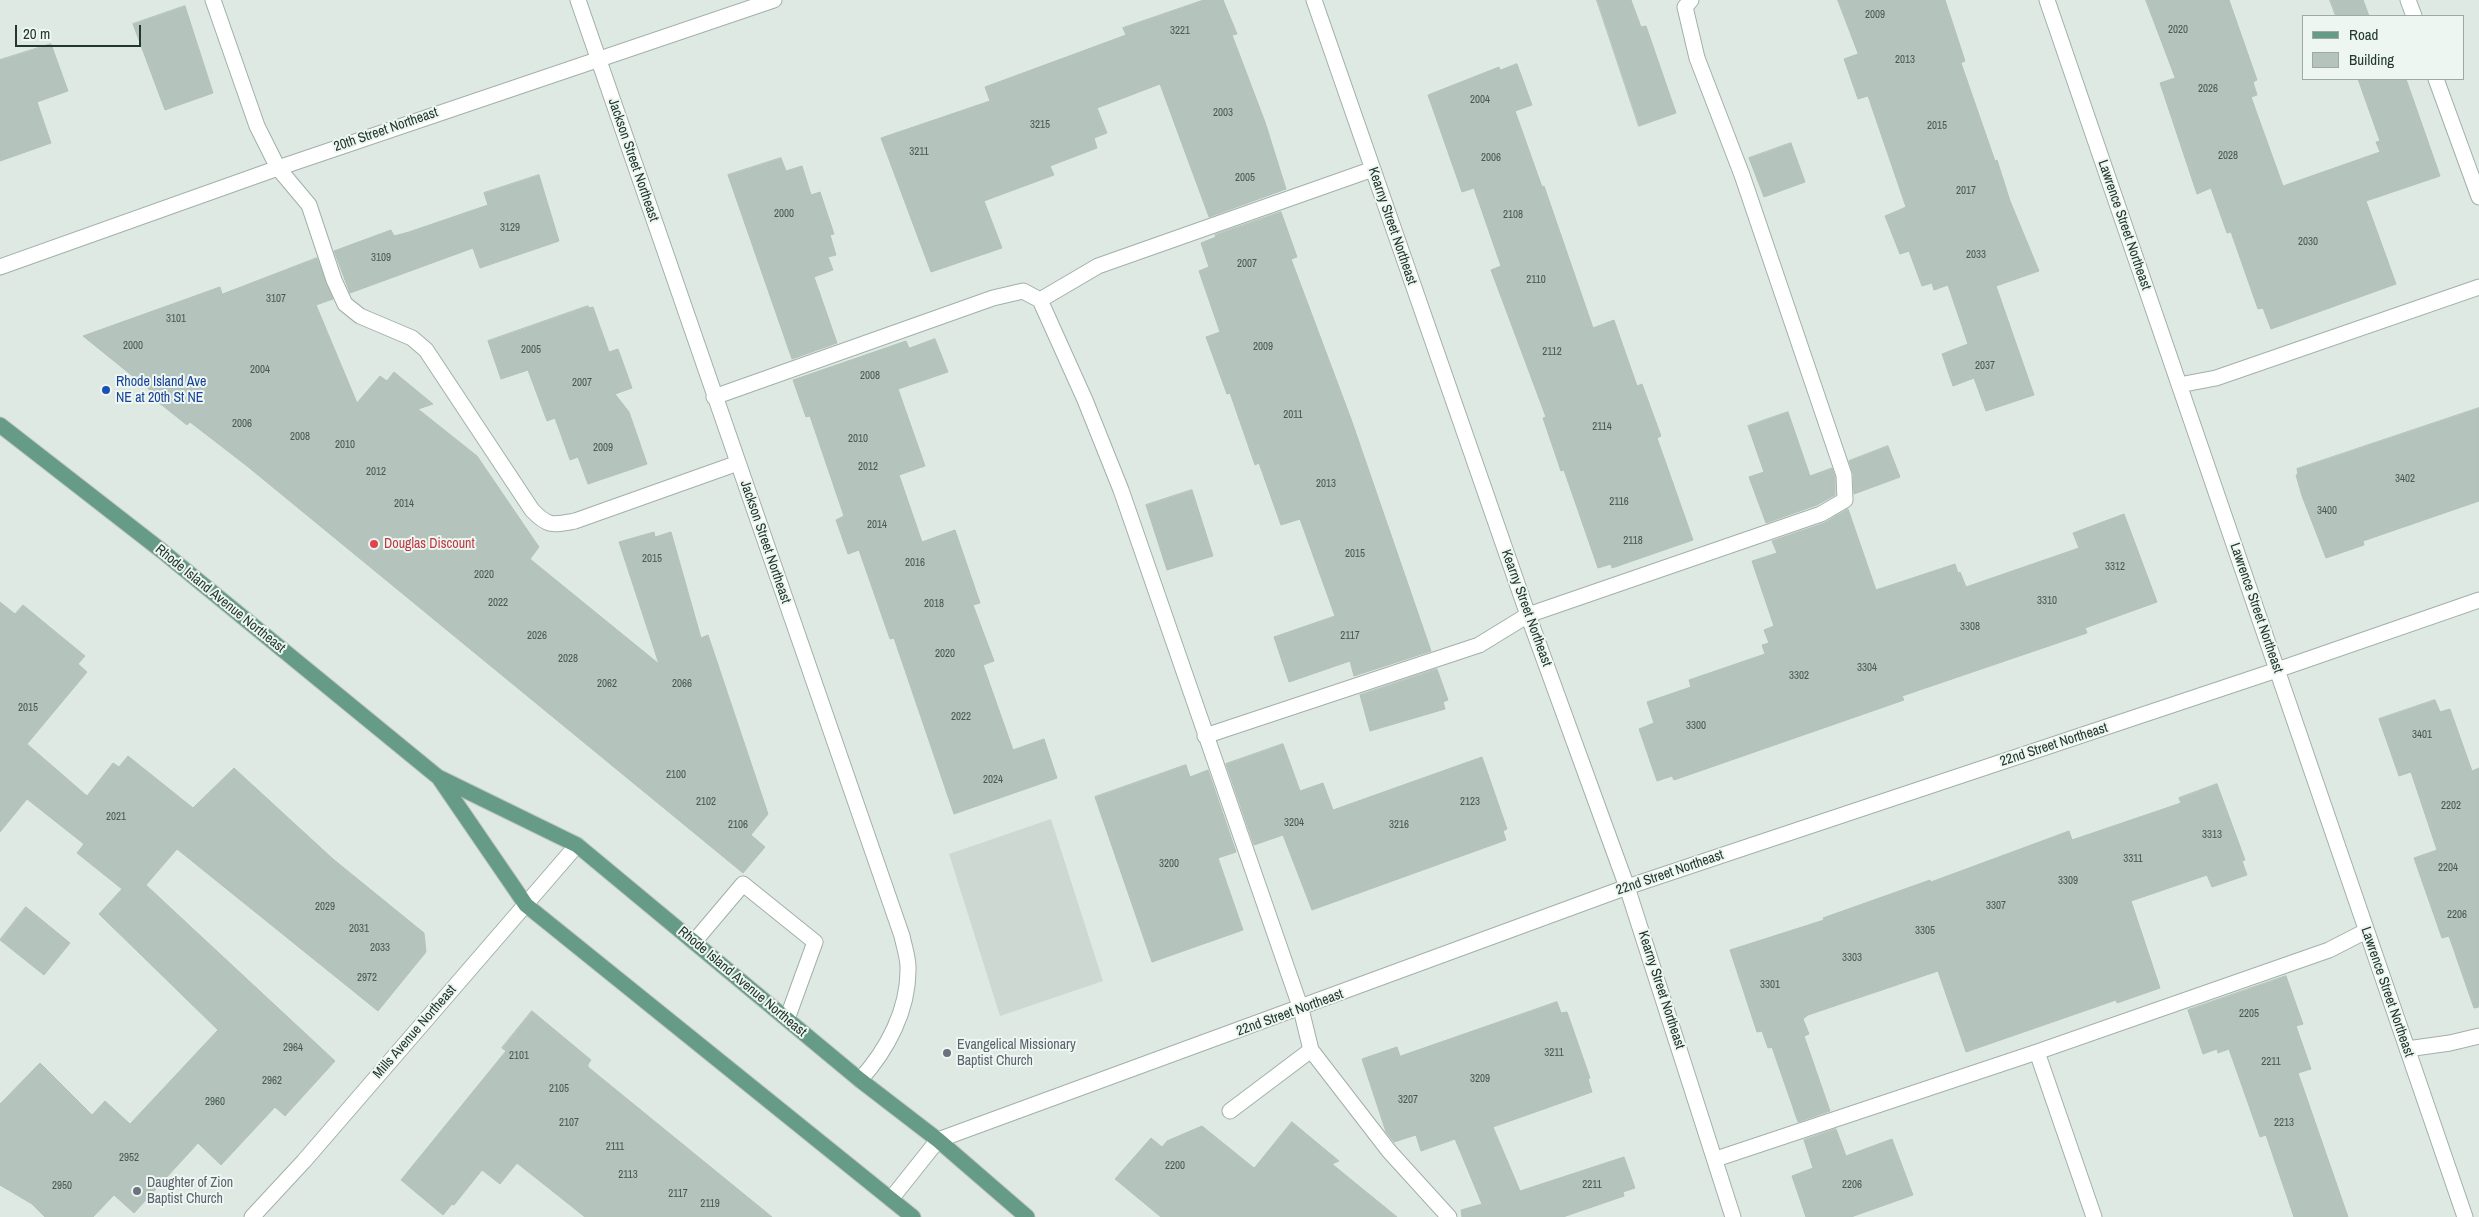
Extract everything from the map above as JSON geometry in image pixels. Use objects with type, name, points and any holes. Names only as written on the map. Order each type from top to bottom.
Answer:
[{"type":"main road","name":"Rhode Island Avenue Northeast","points":[[0,425],[162,551],[438,777],[577,845],[860,1080],[938,1140],[1026,1217]]},
{"type":"main road","name":"Rhode Island Avenue Northeast","points":[[438,777],[526,905],[913,1217]]},
{"type":"street","points":[[213,0],[257,126],[278,168],[309,205],[334,280],[345,304],[360,316],[412,338],[426,350],[532,510],[543,522],[555,525],[575,521],[738,463]]},
{"type":"street","name":"Jackson Street Northeast","points":[[578,0],[597,60],[902,936],[908,966],[902,1010],[891,1037],[878,1060],[860,1080]]},
{"type":"street","name":"20th Street Northeast","points":[[0,267],[278,168],[774,0]]},
{"type":"street","name":"Kearny Street Northeast","points":[[1314,0],[1528,615],[1627,887],[1716,1159],[1733,1217]]},
{"type":"street","points":[[1205,736],[1479,644],[1528,615],[1821,514],[1845,500],[1844,475],[1806,357],[1742,175],[1697,58],[1685,7],[1691,0]]},
{"type":"street","name":"Lawrence Street Northeast","points":[[2046,0],[2464,1217]]},
{"type":"street","points":[[2408,0],[2414,15]]},
{"type":"street","points":[[2436,80],[2479,197]]},
{"type":"street","points":[[1040,300],[1098,266],[1373,170]]},
{"type":"street","points":[[2179,385],[2216,378],[2479,287]]},
{"type":"street","points":[[714,397],[993,298],[1024,292],[1040,300],[1085,400],[1121,490],[1301,1009],[1311,1050],[1389,1151],[1449,1217]]},
{"type":"street","name":"22nd Street Northeast","points":[[938,1140],[1301,1009],[1627,887],[2277,670],[2479,600]]},
{"type":"street","name":"Mills Avenue Northeast","points":[[252,1217],[304,1161],[577,845]]},
{"type":"street","points":[[694,942],[743,884],[815,942],[787,1019]]},
{"type":"street","points":[[1716,1159],[2037,1052],[2328,950],[2366,931]]},
{"type":"street","points":[[2407,1049],[2450,1043],[2479,1036]]},
{"type":"street","points":[[1230,1111],[1311,1050]]},
{"type":"street","points":[[2037,1052],[2094,1217]]},
{"type":"street","points":[[891,1199],[938,1140]]},
{"type":"shaded area","points":[[1051,819],[1103,981],[1000,1016],[949,854]]},
{"type":"building","points":[[1204,0],[1223,0],[1237,34],[1232,35],[1265,122],[1286,189],[1209,217],[1160,84],[1097,108],[1107,133],[1094,138],[1097,148],[1050,166],[1054,175],[984,201],[1002,248],[931,272],[881,138],[990,101],[985,87],[1126,35],[1123,28]]},
{"type":"building","points":[[1597,0],[1631,0],[1641,27],[1646,26],[1676,113],[1639,126]]},
{"type":"building","points":[[1838,0],[1945,0],[1965,61],[1961,63],[2010,201],[2039,271],[1996,286],[2034,395],[1986,411],[1974,378],[1953,386],[1942,354],[1968,344],[1948,285],[1934,290],[1932,283],[1922,286],[1909,251],[1900,254],[1885,216],[1906,207],[1868,96],[1858,99],[1844,59],[1858,54]]},
{"type":"building","points":[[2146,0],[2229,0],[2257,80],[2253,82],[2257,95],[2251,97],[2283,186],[2380,152],[2376,142],[2380,141],[2358,80],[2406,80],[2440,176],[2366,201],[2396,284],[2271,329],[2263,308],[2258,309],[2231,232],[2227,233],[2211,188],[2197,194],[2160,83],[2175,78]]},
{"type":"building","points":[[2330,0],[2363,0],[2369,15],[2336,15]]},
{"type":"building","points":[[185,6],[213,93],[165,110],[133,24]]},
{"type":"building","points":[[51,44],[68,91],[37,102],[51,143],[0,161],[0,60]]},
{"type":"building","points":[[1517,64],[1532,105],[1515,111],[1542,187],[1544,186],[1593,328],[1614,320],[1637,386],[1642,384],[1661,436],[1657,438],[1693,540],[1612,568],[1611,564],[1598,568],[1564,470],[1561,471],[1543,418],[1546,417],[1491,270],[1501,266],[1474,188],[1462,192],[1428,95],[1499,67],[1500,70]]},
{"type":"building","points":[[1791,143],[1805,182],[1764,197],[1749,158]]},
{"type":"building","points":[[781,158],[786,171],[802,166],[811,195],[820,192],[834,234],[830,235],[836,255],[828,257],[833,270],[814,277],[837,343],[792,359],[728,175]]},
{"type":"building","points":[[539,175],[559,241],[480,268],[473,248],[350,293],[334,251],[391,230],[394,236],[488,205],[484,193]]},
{"type":"building","points":[[1281,212],[1297,257],[1291,259],[1351,419],[1431,651],[1354,676],[1350,661],[1289,682],[1274,637],[1335,616],[1300,519],[1281,525],[1259,463],[1255,465],[1230,393],[1227,394],[1206,337],[1220,332],[1199,271],[1209,267],[1201,243],[1216,237],[1215,235]]},
{"type":"building","points":[[317,258],[333,299],[316,305],[357,403],[380,376],[387,381],[394,372],[433,404],[418,409],[477,456],[539,547],[530,559],[659,664],[619,542],[654,532],[655,537],[671,532],[701,638],[708,635],[768,814],[751,835],[765,847],[743,873],[247,466],[190,422],[187,425],[158,402],[161,399],[83,336],[220,287],[222,294]]},
{"type":"building","points":[[588,306],[589,308],[593,307],[609,352],[618,349],[632,388],[615,394],[629,412],[647,464],[588,484],[578,457],[570,460],[555,418],[547,421],[528,370],[501,379],[488,341]]},
{"type":"building","points":[[935,339],[948,372],[898,389],[925,466],[899,475],[922,542],[955,530],[980,603],[973,605],[994,661],[983,665],[1013,750],[1044,739],[1057,778],[954,814],[894,638],[890,639],[859,550],[848,554],[836,520],[844,516],[810,416],[806,417],[793,380],[906,341],[909,348]]},
{"type":"building","points":[[2479,408],[2479,501],[2363,541],[2364,545],[2326,558],[2302,496],[2296,475],[2298,474],[2297,469]]},
{"type":"building","points":[[1788,412],[1810,476],[1832,468],[1835,477],[1835,495],[1817,505],[1766,523],[1749,477],[1764,472],[1748,426]]},
{"type":"building","points":[[1888,446],[1900,477],[1854,494],[1853,474],[1849,461]]},
{"type":"building","points":[[1192,490],[1213,556],[1167,570],[1146,505]]},
{"type":"building","points":[[1848,509],[1876,590],[1955,564],[1966,587],[2079,548],[2073,533],[2124,514],[2157,602],[2085,628],[2087,633],[1902,696],[1904,700],[1674,780],[1672,776],[1657,781],[1639,729],[1654,723],[1647,702],[1691,687],[1689,680],[1765,654],[1762,645],[1769,643],[1764,630],[1774,626],[1752,561],[1777,553],[1772,541],[1824,523]]},
{"type":"building","points":[[0,602],[15,614],[23,605],[85,656],[78,664],[87,672],[27,744],[87,796],[113,763],[119,767],[128,756],[193,808],[234,768],[333,859],[424,933],[426,952],[378,1011],[177,849],[146,885],[335,1061],[285,1116],[275,1107],[221,1165],[198,1143],[134,1213],[114,1195],[93,1217],[45,1217],[32,1204],[0,1185],[0,1104],[40,1063],[92,1115],[105,1101],[130,1124],[218,1030],[99,914],[122,889],[77,853],[84,844],[27,799],[0,832]]},
{"type":"building","points":[[1437,669],[1448,700],[1443,702],[1445,709],[1370,731],[1360,695]]},
{"type":"building","points":[[2435,700],[2440,712],[2450,709],[2472,771],[2479,768],[2479,1007],[2474,1008],[2449,936],[2442,938],[2414,858],[2437,850],[2411,772],[2399,776],[2379,719]]},
{"type":"building","points":[[1283,744],[1300,791],[1323,783],[1333,810],[1482,757],[1507,829],[1503,831],[1506,840],[1312,910],[1283,835],[1254,845],[1226,764]]},
{"type":"building","points":[[1186,765],[1190,777],[1208,770],[1236,852],[1218,858],[1243,930],[1152,962],[1095,797]]},
{"type":"building","points":[[2217,784],[2245,860],[2242,861],[2247,875],[2212,887],[2207,875],[2131,901],[2160,988],[2117,1003],[2116,1000],[1966,1052],[1938,971],[1808,1015],[1803,1019],[1809,1034],[1804,1036],[1830,1111],[1798,1122],[1772,1047],[1768,1048],[1762,1031],[1757,1032],[1730,950],[1824,920],[1823,918],[1930,880],[1931,882],[2069,831],[2072,840],[2181,803],[2179,798]]},
{"type":"building","points":[[26,907],[70,943],[44,975],[0,940]]},
{"type":"building","points":[[2286,976],[2303,1024],[2296,1026],[2311,1069],[2298,1073],[2348,1217],[2294,1217],[2266,1135],[2260,1137],[2229,1049],[2218,1053],[2217,1049],[2203,1054],[2188,1010]]},
{"type":"building","points":[[1557,1002],[1561,1013],[1567,1012],[1590,1078],[1588,1079],[1592,1092],[1493,1127],[1520,1191],[1624,1157],[1635,1188],[1623,1192],[1624,1196],[1563,1217],[1462,1217],[1461,1210],[1482,1204],[1455,1139],[1421,1151],[1416,1135],[1394,1142],[1386,1132],[1362,1059],[1397,1047],[1400,1056]]},
{"type":"building","points":[[532,1011],[591,1060],[588,1067],[772,1217],[585,1217],[517,1163],[500,1184],[482,1170],[454,1205],[452,1204],[443,1215],[401,1180],[506,1051],[502,1048]]},
{"type":"building","points":[[1292,1122],[1339,1161],[1332,1164],[1397,1217],[1161,1217],[1115,1179],[1151,1138],[1162,1147],[1167,1141],[1202,1126],[1254,1168]]},
{"type":"building","points":[[1836,1129],[1846,1156],[1892,1139],[1913,1195],[1851,1217],[1806,1217],[1792,1176],[1813,1168],[1804,1140]]},
{"type":"place","name":"Rhode Island Ave NE at 20th St NE","points":[[106,390]]},
{"type":"place","name":"Douglas Discount","points":[[374,544]]},
{"type":"place","name":"Evangelical Missionary Baptist Church","points":[[947,1053]]},
{"type":"place","name":"Daughter of Zion Baptist Church","points":[[137,1191]]}]
